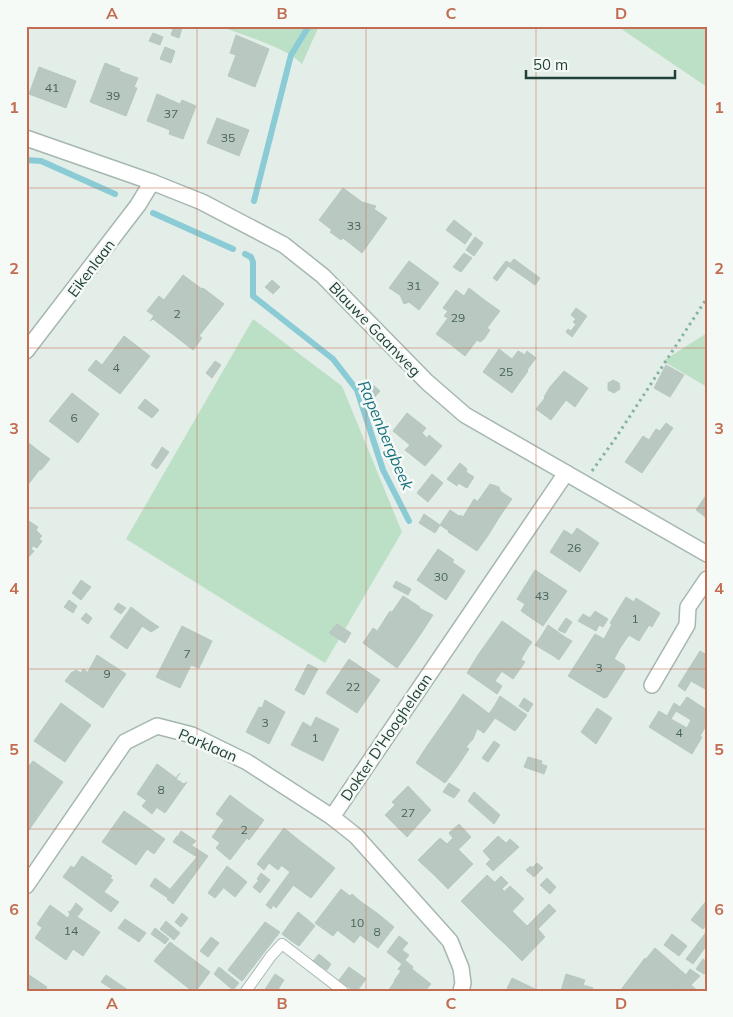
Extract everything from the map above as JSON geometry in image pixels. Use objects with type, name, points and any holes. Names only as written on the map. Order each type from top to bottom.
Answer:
[{"type":"street","name":"Blauwe Gaanweg","points":[[26,138],[152,182],[202,202],[284,245],[324,276],[448,402],[465,415],[707,554]]},
{"type":"street","name":"Eikenlaan","points":[[26,351],[138,205],[152,182]]},
{"type":"street","name":"Dokter D'Hooghelaan","points":[[461,991],[463,983],[461,968],[450,941],[356,836],[332,817],[566,473]]},
{"type":"street","points":[[652,685],[687,625],[688,608],[707,579]]},
{"type":"street","name":"Parklaan","points":[[26,886],[125,742],[157,726],[192,735],[247,762],[332,817]]},
{"type":"lane","points":[[246,991],[282,944],[343,991]]},
{"type":"path","points":[[583,483],[615,439],[707,298]]},
{"type":"green space","points":[[219,26],[319,26],[302,64],[286,52]]},
{"type":"green space","points":[[617,26],[707,26],[707,87]]},
{"type":"green space","points":[[253,319],[342,386],[402,532],[325,663],[126,539]]},
{"type":"green space","points":[[707,333],[707,387],[663,361]]},
{"type":"building","points":[[174,26],[182,28],[179,38],[171,35]]},
{"type":"building","points":[[153,33],[163,37],[160,45],[149,41]]},
{"type":"building","points":[[236,35],[269,49],[255,87],[228,76],[236,55],[230,53]]},
{"type":"building","points":[[165,47],[175,51],[171,63],[160,59]]},
{"type":"building","points":[[105,63],[138,78],[134,87],[137,88],[126,116],[90,102]]},
{"type":"building","points":[[39,67],[76,81],[66,108],[29,94]]},
{"type":"building","points":[[157,94],[180,104],[182,100],[196,106],[183,139],[169,134],[170,130],[147,121]]},
{"type":"building","points":[[217,118],[249,130],[239,156],[207,143]]},
{"type":"building","points":[[343,188],[362,202],[376,206],[374,209],[387,218],[362,253],[343,238],[341,240],[330,232],[332,230],[319,220]]},
{"type":"building","points":[[454,220],[472,234],[465,244],[446,230]]},
{"type":"building","points":[[475,237],[483,243],[474,256],[466,250]]},
{"type":"building","points":[[464,253],[472,258],[461,272],[453,267]]},
{"type":"building","points":[[514,259],[540,278],[535,285],[508,266]]},
{"type":"building","points":[[409,261],[439,283],[419,310],[409,302],[404,304],[400,295],[389,288]]},
{"type":"building","points":[[506,261],[510,263],[497,281],[493,278]]},
{"type":"building","points":[[183,275],[202,289],[199,293],[211,303],[199,318],[204,322],[195,333],[202,338],[193,350],[153,319],[150,321],[154,316],[147,311],[159,296],[164,300]]},
{"type":"building","points":[[272,280],[280,287],[273,294],[265,287]]},
{"type":"building","points":[[203,288],[224,304],[199,336],[195,333],[204,322],[199,318],[211,303],[199,293]]},
{"type":"building","points":[[469,288],[483,299],[450,344],[436,334],[448,318],[444,316],[448,311],[443,308],[456,290],[464,296]]},
{"type":"building","points":[[483,299],[500,311],[487,328],[490,330],[484,339],[480,342],[477,340],[465,356],[450,344]]},
{"type":"building","points":[[576,308],[587,316],[572,337],[566,332],[568,329],[571,331],[576,324],[573,322],[576,319],[571,315]]},
{"type":"building","points":[[124,336],[150,356],[120,394],[88,370],[96,360],[102,365]]},
{"type":"building","points":[[499,349],[512,359],[518,351],[525,355],[527,351],[536,358],[512,393],[483,372]]},
{"type":"building","points":[[215,361],[221,365],[212,378],[206,373]]},
{"type":"building","points":[[666,365],[684,375],[670,397],[654,388]]},
{"type":"building","points":[[564,371],[588,388],[575,407],[566,400],[551,420],[536,409],[545,398],[550,387]]},
{"type":"building","points":[[613,380],[619,383],[620,389],[614,393],[608,390],[608,383]]},
{"type":"building","points":[[373,385],[380,391],[372,400],[365,395]]},
{"type":"building","points":[[72,393],[99,414],[78,443],[49,421]]},
{"type":"building","points":[[145,399],[159,410],[152,418],[138,408]]},
{"type":"building","points":[[407,413],[426,428],[422,433],[427,438],[429,435],[442,446],[425,466],[405,450],[410,445],[393,431]]},
{"type":"building","points":[[666,423],[673,428],[642,473],[625,462],[643,436],[649,440],[656,429],[660,431]]},
{"type":"building","points":[[26,441],[43,454],[34,465],[40,469],[27,486]]},
{"type":"building","points":[[162,447],[169,452],[157,469],[151,465]]},
{"type":"building","points":[[43,454],[50,459],[41,470],[34,465]]},
{"type":"building","points":[[460,463],[467,469],[466,472],[474,477],[467,488],[458,483],[457,486],[447,479]]},
{"type":"building","points":[[432,474],[443,483],[428,502],[417,493]]},
{"type":"building","points":[[490,484],[499,487],[500,491],[512,499],[500,516],[478,501]]},
{"type":"building","points":[[707,494],[707,518],[696,510]]},
{"type":"building","points":[[474,499],[500,516],[489,534],[463,517]]},
{"type":"building","points":[[450,510],[459,516],[449,531],[440,525]]},
{"type":"building","points":[[424,514],[440,525],[435,533],[419,523]]},
{"type":"building","points":[[460,515],[489,534],[477,551],[448,532]]},
{"type":"building","points":[[26,519],[38,527],[36,530],[42,536],[39,539],[42,541],[37,548],[33,546],[31,549],[34,551],[26,560]]},
{"type":"building","points":[[577,528],[599,543],[580,572],[550,552],[564,530],[572,535]]},
{"type":"building","points":[[438,549],[454,560],[452,562],[465,571],[446,600],[417,580]]},
{"type":"building","points":[[535,570],[567,591],[543,626],[521,611],[525,604],[517,599]]},
{"type":"building","points":[[81,580],[91,587],[81,600],[72,593]]},
{"type":"building","points":[[396,581],[411,589],[408,595],[393,587]]},
{"type":"building","points":[[403,596],[419,608],[433,615],[422,632],[392,612]]},
{"type":"building","points":[[626,597],[634,602],[636,598],[660,613],[652,627],[649,625],[639,641],[629,635],[620,648],[604,639],[612,624],[610,623]]},
{"type":"building","points":[[69,600],[77,606],[73,613],[64,607]]},
{"type":"building","points":[[118,603],[126,608],[121,614],[114,609]]},
{"type":"building","points":[[131,607],[147,619],[127,649],[110,637]]},
{"type":"building","points":[[390,611],[422,632],[409,651],[378,630]]},
{"type":"building","points":[[595,611],[608,619],[603,627],[599,625],[596,631],[578,621],[583,614],[590,618]]},
{"type":"building","points":[[86,613],[92,618],[88,624],[81,619]]},
{"type":"building","points":[[566,618],[572,622],[565,633],[558,630]]},
{"type":"building","points":[[147,619],[159,627],[151,632],[142,626]]},
{"type":"building","points":[[502,621],[532,642],[527,649],[520,644],[514,654],[490,638]]},
{"type":"building","points":[[337,624],[351,633],[345,643],[329,633]]},
{"type":"building","points":[[548,625],[565,637],[558,646],[542,635]]},
{"type":"building","points":[[182,626],[212,641],[199,668],[191,665],[180,688],[156,677]]},
{"type":"building","points":[[373,628],[409,651],[397,668],[363,643]]},
{"type":"building","points":[[595,634],[620,648],[614,659],[624,665],[625,669],[607,697],[604,698],[568,676]]},
{"type":"building","points":[[542,635],[558,646],[552,655],[535,645]]},
{"type":"building","points":[[565,637],[572,641],[559,660],[552,655]]},
{"type":"building","points":[[490,638],[525,662],[513,679],[478,655]]},
{"type":"building","points":[[520,644],[527,649],[521,659],[514,654]]},
{"type":"building","points":[[700,651],[707,655],[707,690],[691,681],[685,691],[678,686]]},
{"type":"building","points":[[97,655],[126,674],[114,691],[88,672]]},
{"type":"building","points":[[478,655],[502,671],[495,681],[502,686],[497,694],[467,673]]},
{"type":"building","points":[[349,659],[380,680],[357,713],[326,693]]},
{"type":"building","points":[[308,664],[318,669],[304,695],[295,690]]},
{"type":"building","points":[[83,669],[114,691],[103,708],[65,681],[71,673],[76,670],[81,673]]},
{"type":"building","points":[[463,694],[495,718],[484,733],[451,712]]},
{"type":"building","points":[[500,696],[527,715],[521,723],[495,705]]},
{"type":"building","points":[[687,697],[707,710],[707,724],[680,707]]},
{"type":"building","points":[[524,698],[533,704],[528,712],[519,706]]},
{"type":"building","points":[[265,700],[285,712],[269,744],[246,732],[259,707],[262,708]]},
{"type":"building","points":[[61,703],[91,725],[78,743],[48,721]]},
{"type":"building","points":[[674,703],[707,724],[692,754],[649,727],[659,711],[667,716]],"holes":[[[676,711],[691,720],[687,728],[671,719]]]},
{"type":"building","points":[[495,705],[521,723],[515,731],[489,714]]},
{"type":"building","points":[[597,708],[612,718],[596,744],[581,732]]},
{"type":"building","points":[[451,712],[477,729],[473,739],[466,747],[439,729]]},
{"type":"building","points":[[316,717],[339,729],[323,761],[291,745],[303,722],[311,727]]},
{"type":"building","points":[[48,721],[78,743],[65,762],[34,741]]},
{"type":"building","points":[[439,729],[469,749],[457,767],[427,746]]},
{"type":"building","points":[[494,741],[500,745],[488,762],[482,758]]},
{"type":"building","points":[[427,746],[457,767],[445,783],[416,763]]},
{"type":"building","points":[[528,757],[542,761],[541,764],[547,766],[544,774],[524,767]]},
{"type":"building","points":[[33,761],[63,782],[50,800],[26,783],[26,766],[28,767]]},
{"type":"building","points":[[157,764],[176,778],[180,773],[176,779],[184,784],[187,782],[165,813],[137,794]]},
{"type":"building","points":[[26,783],[50,800],[38,817],[26,809]]},
{"type":"building","points":[[449,783],[460,790],[454,798],[443,792]]},
{"type":"building","points":[[408,786],[431,810],[407,837],[385,815],[395,805],[392,802]]},
{"type":"building","points":[[474,792],[500,815],[494,824],[468,801]]},
{"type":"building","points":[[230,795],[247,808],[220,843],[212,837],[224,820],[216,814]]},
{"type":"building","points":[[147,800],[157,807],[152,814],[142,806]]},
{"type":"building","points":[[247,808],[264,820],[249,840],[247,838],[230,860],[216,848]]},
{"type":"building","points":[[26,809],[38,817],[26,834]]},
{"type":"building","points":[[124,811],[165,839],[154,854],[147,849],[136,865],[102,842]]},
{"type":"building","points":[[459,824],[471,837],[433,874],[418,860],[440,838],[447,844],[453,838],[449,833]]},
{"type":"building","points":[[284,828],[300,841],[278,870],[269,863],[264,870],[257,864]]},
{"type":"building","points":[[181,831],[196,841],[192,845],[178,836]]},
{"type":"building","points":[[177,836],[208,856],[173,904],[168,898],[150,886],[155,878],[171,890],[197,857],[173,842]]},
{"type":"building","points":[[498,836],[506,843],[490,859],[483,851]]},
{"type":"building","points":[[510,839],[519,847],[493,871],[486,864]]},
{"type":"building","points":[[300,841],[317,854],[276,908],[273,905],[271,909],[266,905],[290,872],[281,865]]},
{"type":"building","points":[[458,849],[473,864],[448,889],[433,874]]},
{"type":"building","points":[[317,854],[335,868],[311,898],[293,885]]},
{"type":"building","points":[[82,856],[112,876],[110,878],[113,880],[104,892],[119,902],[111,912],[63,877],[71,866],[74,868]]},
{"type":"building","points":[[537,863],[543,868],[534,877],[526,870],[531,866],[532,868]]},
{"type":"building","points":[[227,866],[236,873],[215,898],[208,893]]},
{"type":"building","points":[[236,873],[247,882],[235,897],[224,888]]},
{"type":"building","points":[[261,873],[270,880],[260,893],[253,887],[259,880],[257,879]]},
{"type":"building","points":[[487,875],[504,891],[477,917],[461,901]]},
{"type":"building","points":[[501,876],[508,883],[502,889],[495,882]]},
{"type":"building","points":[[547,878],[556,887],[550,894],[540,885]]},
{"type":"building","points":[[510,886],[524,899],[492,932],[477,917]]},
{"type":"building","points":[[341,889],[350,896],[352,894],[360,901],[333,936],[315,923]]},
{"type":"building","points":[[707,900],[707,923],[703,929],[691,920]]},
{"type":"building","points":[[360,901],[377,913],[354,943],[337,930]]},
{"type":"building","points":[[76,903],[83,909],[77,917],[70,912]]},
{"type":"building","points":[[549,904],[556,911],[538,929],[545,937],[522,961],[507,946]]},
{"type":"building","points":[[50,905],[68,918],[70,914],[68,911],[100,932],[83,956],[37,924]]},
{"type":"building","points":[[512,911],[527,926],[507,946],[492,932]]},
{"type":"building","points":[[298,912],[307,919],[290,940],[282,934]]},
{"type":"building","points":[[182,913],[188,918],[181,927],[175,922]]},
{"type":"building","points":[[377,913],[394,927],[378,948],[360,935]]},
{"type":"building","points":[[125,919],[146,933],[139,942],[118,928]]},
{"type":"building","points":[[307,919],[315,926],[299,946],[290,940]]},
{"type":"building","points":[[166,921],[180,933],[174,940],[160,929]]},
{"type":"building","points":[[265,922],[280,932],[242,981],[228,970]]},
{"type":"building","points":[[42,928],[73,949],[66,960],[35,938]]},
{"type":"building","points":[[155,928],[169,939],[165,944],[151,934]]},
{"type":"building","points":[[707,931],[707,945],[693,964],[686,959]]},
{"type":"building","points":[[672,934],[687,946],[679,956],[664,945]]},
{"type":"building","points":[[399,936],[408,943],[402,950],[409,955],[405,960],[413,967],[412,969],[431,984],[425,991],[407,991],[394,981],[401,971],[398,969],[402,964],[387,952]]},
{"type":"building","points":[[211,937],[219,943],[208,957],[200,951]]},
{"type":"building","points":[[170,942],[210,972],[196,991],[192,991],[154,961]]},
{"type":"building","points":[[655,948],[686,975],[678,987],[646,959]]},
{"type":"building","points":[[319,954],[331,964],[327,970],[313,961]]},
{"type":"building","points":[[646,959],[682,991],[620,991]]},
{"type":"building","points":[[703,959],[707,962],[707,971],[704,974],[696,969]]},
{"type":"building","points":[[219,967],[239,983],[233,990],[214,974]]},
{"type":"building","points":[[349,967],[366,979],[357,991],[354,991],[339,980]]},
{"type":"building","points":[[690,969],[700,976],[691,985],[698,991],[682,991],[678,987]]},
{"type":"building","points":[[26,973],[47,987],[45,991],[26,991]]},
{"type":"building","points":[[275,974],[284,980],[277,991],[264,991]]},
{"type":"building","points":[[566,974],[585,980],[583,985],[593,988],[592,991],[585,991],[563,984]]},
{"type":"building","points":[[106,975],[128,990],[115,991],[101,982]]},
{"type":"building","points":[[512,978],[535,989],[541,991],[506,991]]},
{"type":"building","points":[[395,981],[407,991],[388,991]]},
{"type":"building","points":[[563,984],[585,991],[561,991]]},
{"type":"waterway","name":"Rapenbergbeek","points":[[254,201],[291,55],[309,26]]},
{"type":"waterway","points":[[26,160],[41,161],[115,194]]},
{"type":"waterway","points":[[153,213],[233,249]]},
{"type":"waterway","name":"Rapenbergbeek","points":[[245,254],[251,257],[253,262],[253,296],[333,359],[357,390],[383,470],[409,521]]}]
